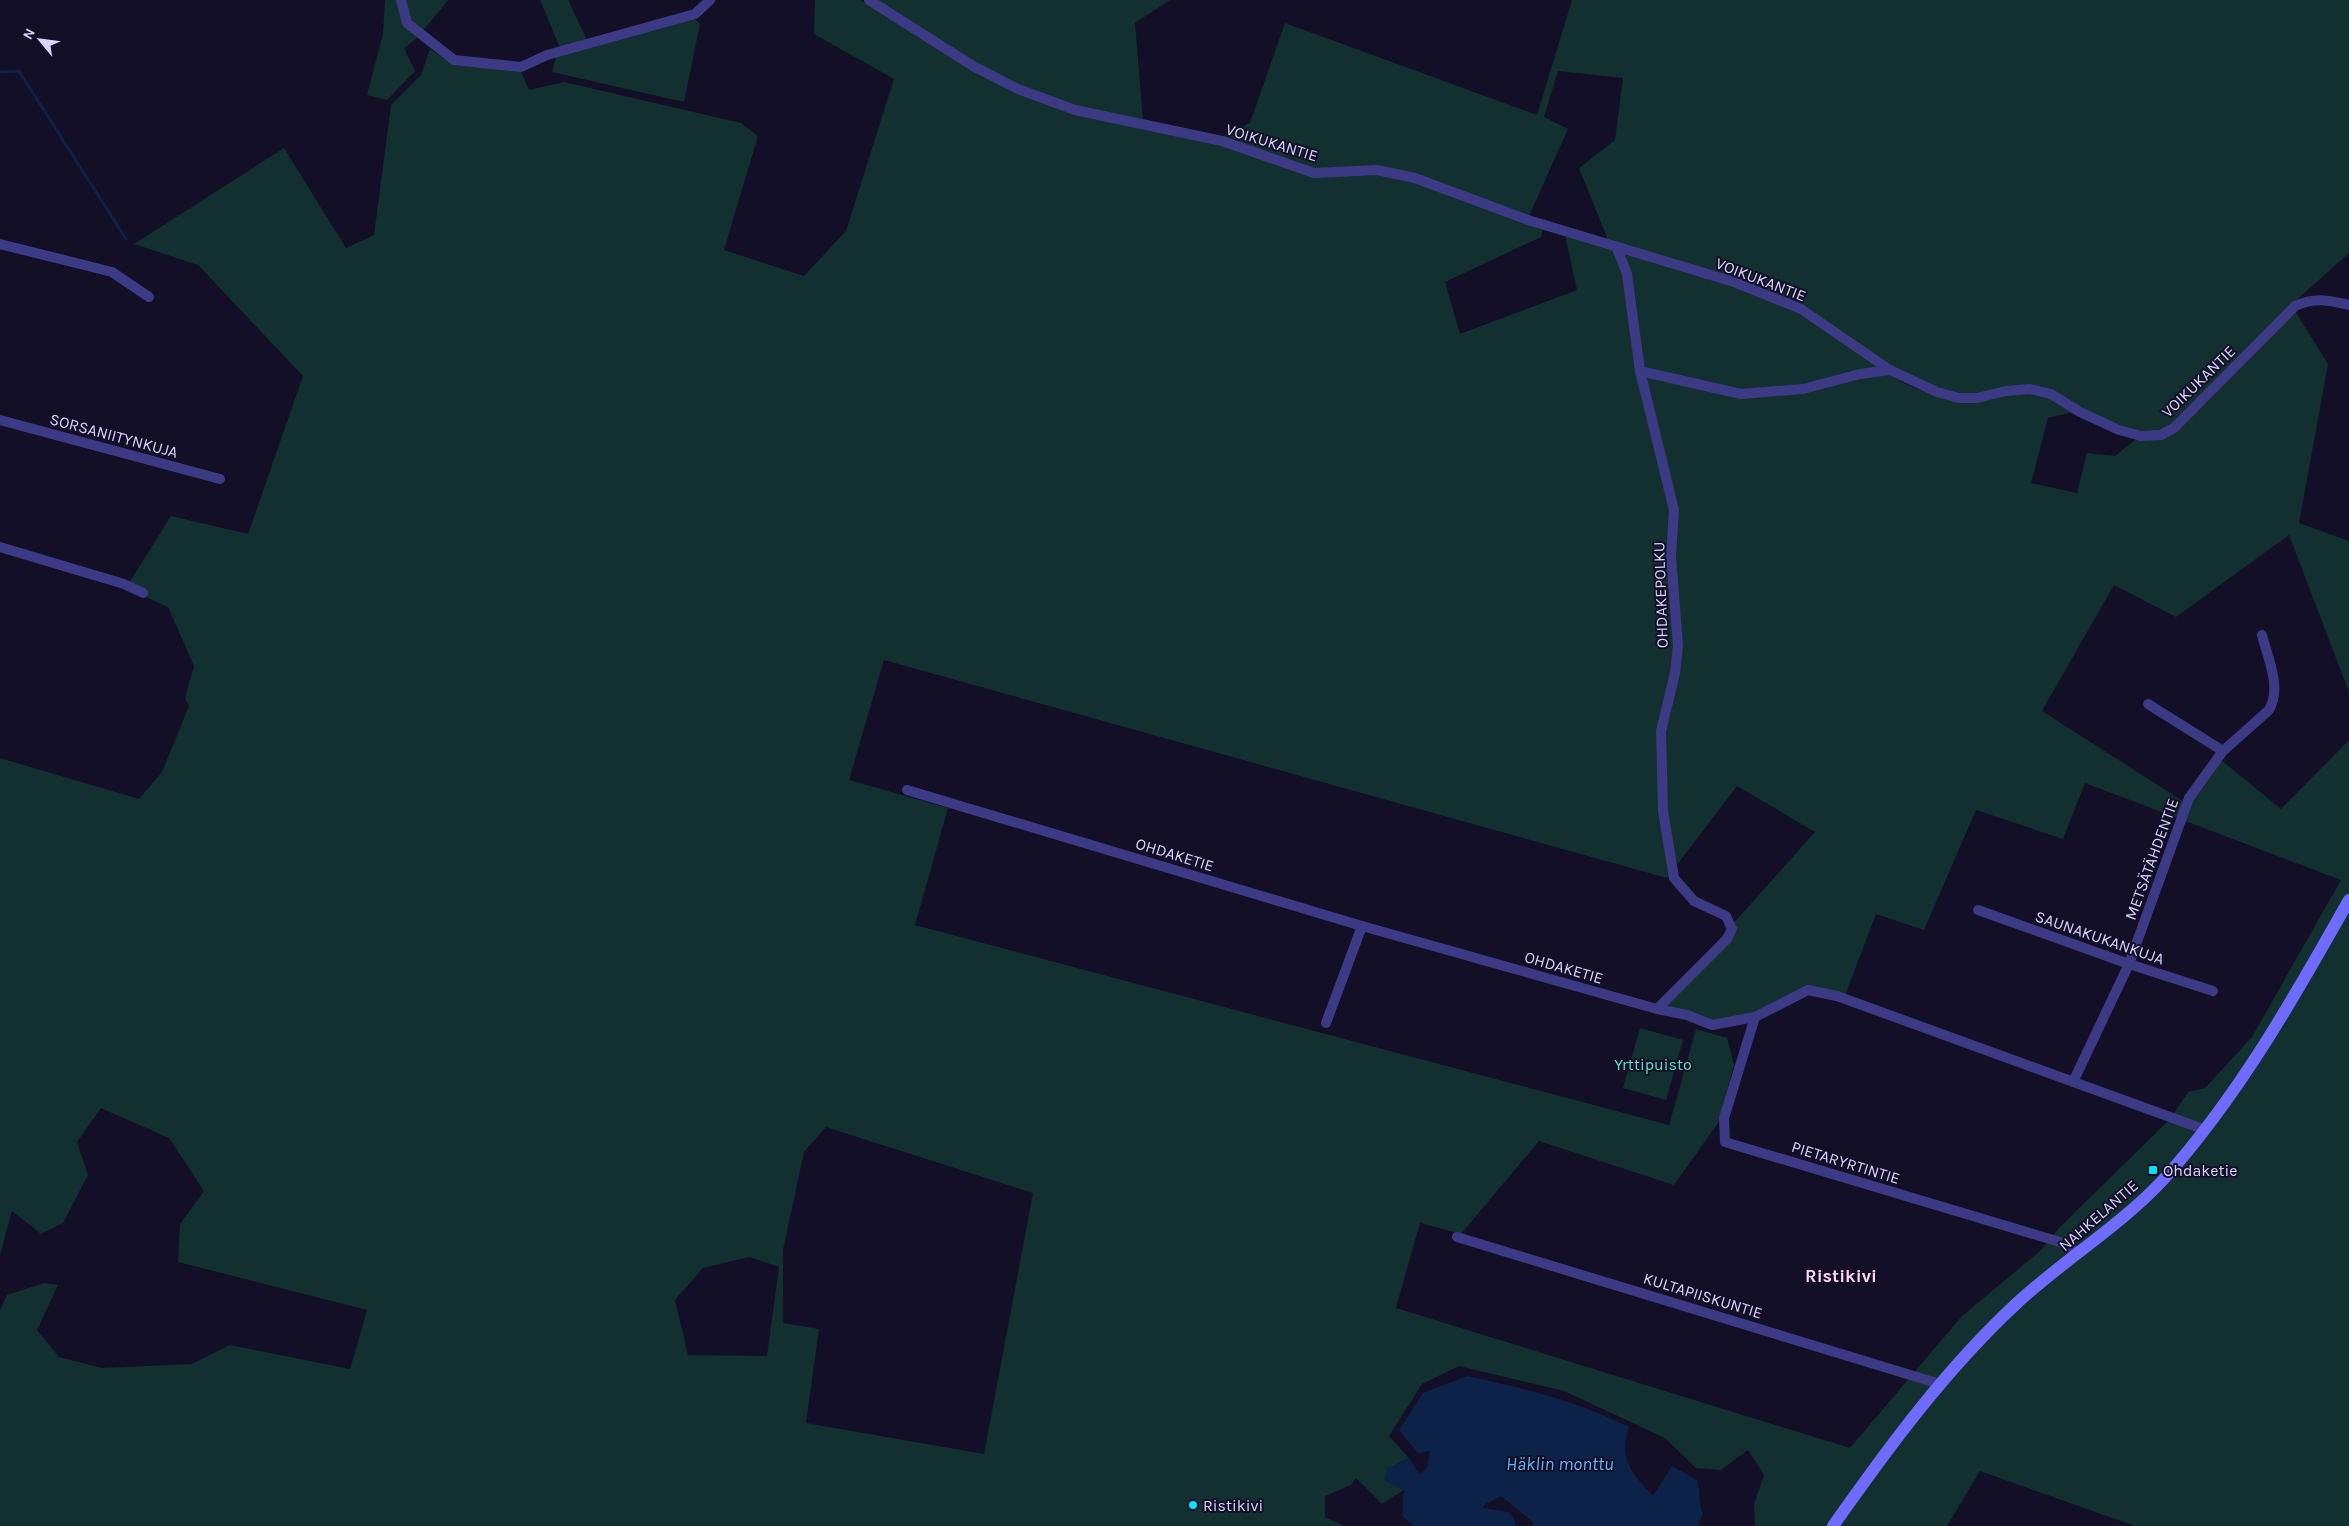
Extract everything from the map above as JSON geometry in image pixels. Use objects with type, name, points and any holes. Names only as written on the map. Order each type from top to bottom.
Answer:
[{"type":"main road","name":"NAHKELANTIE","points":[[1834,1526],[1888,1449],[1940,1384],[2017,1303],[2079,1253],[2162,1180],[2237,1083],[2283,1014],[2349,900]]},
{"type":"street","points":[[401,0],[408,23],[428,42],[454,60],[521,67],[547,55],[695,14],[710,0]]},
{"type":"street","name":"VOIKUKANTIE","points":[[868,0],[973,66],[1018,89],[1075,110],[1222,141],[1314,173],[1377,170],[1415,178],[1528,220],[1734,282],[1801,309],[1890,370],[1937,392],[1959,398],[1977,398],[2006,391],[2030,389],[2050,394],[2080,412],[2119,430],[2141,436],[2161,435],[2174,428],[2296,306],[2309,300],[2321,298],[2349,305]]},
{"type":"street","points":[[0,244],[112,272],[150,298]]},
{"type":"street","name":"OHDAKEPOLKU","points":[[1616,246],[1627,274],[1640,371],[1674,510],[1671,556],[1678,646],[1675,673],[1661,731],[1663,811],[1674,878],[1694,901],[1726,916],[1732,929],[1726,939],[1657,1009]]},
{"type":"street","points":[[1640,371],[1741,394],[1803,389],[1860,374],[1890,370]]},
{"type":"street","name":"SORSANIITYNKUJA","points":[[0,420],[220,479]]},
{"type":"street","points":[[0,546],[124,584],[143,593]]},
{"type":"street","name":"METSÄTÄHDENTIE","points":[[2073,1082],[2128,964],[2186,805],[2222,751],[2268,710],[2272,703],[2275,687],[2262,635]]},
{"type":"street","points":[[2148,704],[2222,751]]},
{"type":"street","name":"OHDAKETIE","points":[[907,790],[1362,926],[1657,1009],[1687,1014],[1712,1025],[1755,1017],[1808,990],[1837,996],[2203,1129]]},
{"type":"street","name":"SAUNAKUKANKUJA","points":[[1978,910],[2128,964],[2214,991]]},
{"type":"street","points":[[1326,1023],[1362,926]]},
{"type":"street","name":"PIETARYRTINTIE","points":[[1755,1017],[1724,1118],[1725,1142],[2060,1242],[2079,1253]]},
{"type":"street","name":"KULTAPIISKUNTIE","points":[[1457,1237],[1940,1384]]},
{"type":"green space","points":[[385,0],[397,0],[418,37],[404,48],[415,71],[387,100],[367,95],[383,34]]},
{"type":"green space","points":[[405,0],[448,0],[422,32],[410,20]]},
{"type":"green space","points":[[540,0],[568,0],[587,40],[560,48]]},
{"type":"green space","points":[[815,0],[860,0],[1016,93],[1218,144],[1313,177],[1376,174],[1412,181],[1543,229],[1541,237],[1445,282],[1460,334],[1577,290],[1565,235],[1732,285],[1799,312],[1903,383],[1935,396],[2030,392],[2049,396],[2073,412],[2048,418],[2031,483],[2077,493],[2087,453],[2115,456],[2136,439],[2161,439],[2295,311],[2328,364],[2299,523],[2349,541],[2349,692],[2289,535],[2176,617],[2114,585],[2042,711],[2189,805],[2221,760],[2281,809],[2349,740],[2349,1526],[2135,1526],[1980,1471],[1947,1526],[1755,1526],[1754,1504],[1764,1475],[1748,1450],[1721,1470],[1696,1468],[1665,1438],[1564,1391],[1459,1366],[1422,1384],[1389,1436],[1409,1458],[1387,1469],[1404,1490],[1382,1504],[1356,1478],[1351,1485],[1325,1496],[1325,1517],[1344,1526],[0,1526],[0,1310],[7,1295],[44,1283],[58,1285],[37,1330],[59,1357],[102,1368],[192,1364],[230,1345],[350,1369],[367,1310],[178,1262],[180,1224],[204,1191],[169,1138],[101,1108],[77,1142],[88,1175],[63,1223],[41,1234],[12,1211],[0,1255],[0,758],[139,799],[162,772],[189,706],[185,698],[194,666],[168,607],[126,588],[171,516],[248,534],[303,376],[198,265],[134,244],[284,148],[346,248],[374,235],[391,105],[421,75],[430,49],[452,64],[521,72],[529,90],[564,82],[741,123],[758,136],[724,250],[804,276],[846,231],[894,79],[814,34]],"holes":[[[884,660],[1667,878],[1737,786],[1815,832],[1657,1009],[1712,1025],[1755,1017],[1808,990],[1844,998],[1876,914],[1924,930],[1976,810],[2063,839],[2085,783],[2341,880],[2252,1037],[2205,1088],[2188,1092],[2170,1119],[2060,1227],[2040,1251],[1962,1316],[1850,1448],[1396,1308],[1420,1223],[1461,1234],[1539,1141],[1674,1185],[1718,1123],[1734,1065],[1727,1038],[1696,1029],[1669,1125],[915,925],[948,808],[849,780]],[[826,1127],[1033,1193],[984,1454],[806,1423],[819,1329],[783,1323],[783,1250],[804,1152]],[[749,1257],[779,1267],[767,1356],[688,1355],[675,1300],[703,1268]]]},
{"type":"green space","points":[[875,0],[1170,0],[1135,23],[1143,121],[1084,109],[1049,98],[1023,87],[972,61]]},
{"type":"green space","points":[[1572,0],[2349,0],[2349,253],[2291,305],[2173,424],[2160,432],[2141,432],[2119,427],[2051,391],[1960,395],[1906,375],[1802,305],[1608,240],[1579,168],[1615,140],[1623,78],[1558,71],[1544,117],[1568,129],[1529,216],[1414,174],[1315,169],[1221,137],[1250,123],[1285,23],[1537,115]]},
{"type":"green space","points":[[694,18],[700,24],[684,102],[552,72],[556,57]]},
{"type":"green space","name":"Yrttipuisto","points":[[1640,1028],[1683,1040],[1666,1100],[1623,1088]]},
{"type":"water","name":"Häklin monttu","points":[[1467,1376],[1570,1403],[1629,1427],[1625,1448],[1626,1457],[1633,1473],[1653,1496],[1672,1466],[1697,1480],[1703,1513],[1698,1526],[1532,1526],[1533,1522],[1501,1496],[1484,1505],[1483,1508],[1508,1512],[1514,1518],[1516,1526],[1413,1526],[1402,1515],[1404,1490],[1385,1481],[1387,1469],[1409,1458],[1420,1475],[1427,1467],[1430,1451],[1418,1453],[1399,1430],[1423,1393]]},
{"type":"waterway","points":[[0,72],[19,71],[126,239]]},
{"type":"place","name":"Ohdaketie","points":[[2153,1170]]},
{"type":"place","name":"Ristikivi","points":[[1193,1505]]},
{"type":"district","name":"Ristikivi","points":[[1841,1276]]}]
